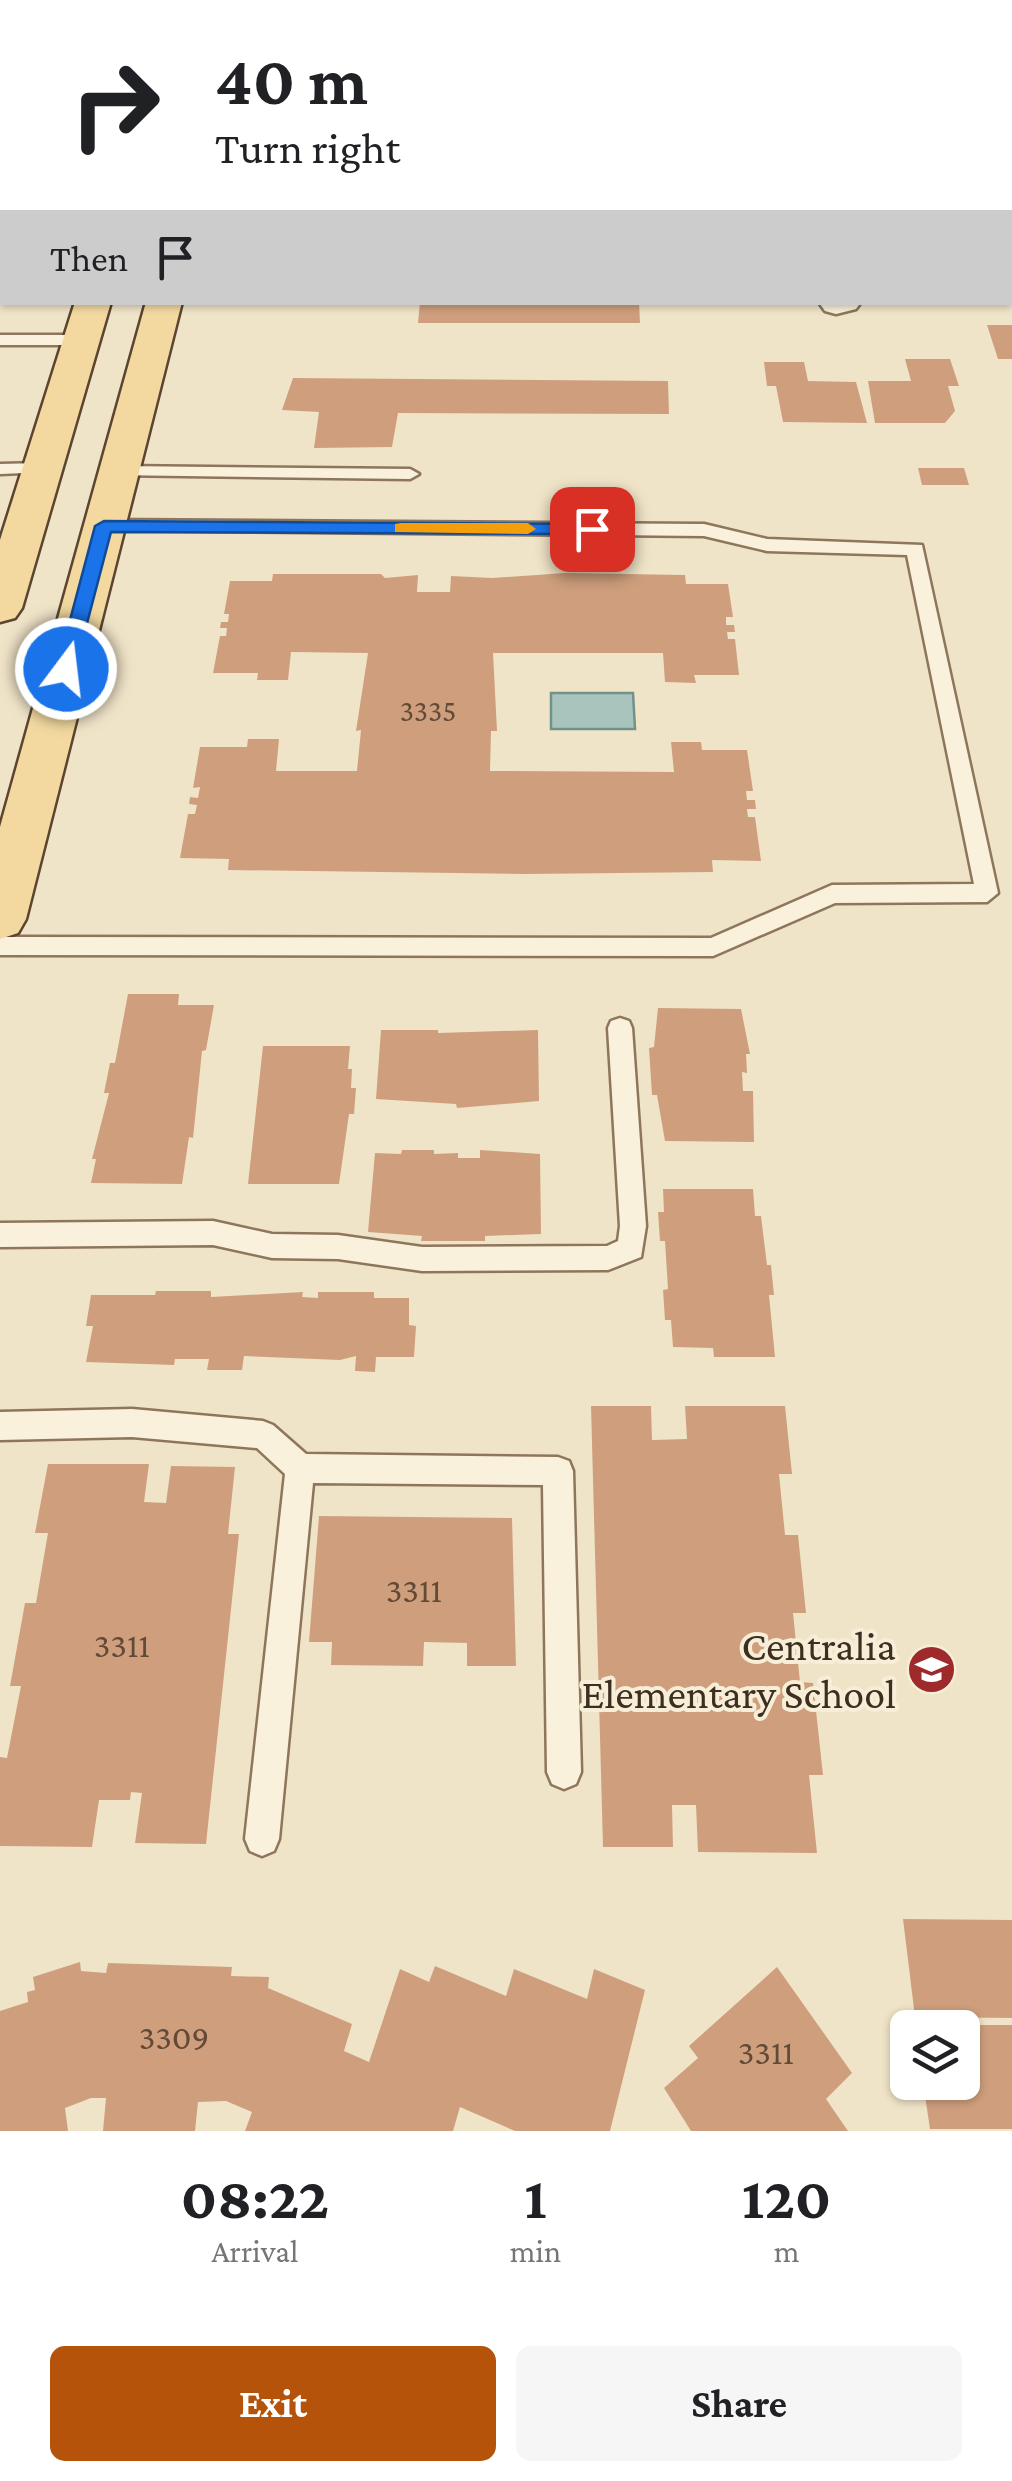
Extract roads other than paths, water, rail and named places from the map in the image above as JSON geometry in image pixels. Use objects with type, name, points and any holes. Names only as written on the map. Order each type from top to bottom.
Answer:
[{"type":"main road","points":[[0,918],[163,305]]},
{"type":"main road","points":[[0,608],[87,321]]},
{"type":"lane","points":[[0,340],[87,321]]},
{"type":"lane","points":[[0,469],[42,468]]},
{"type":"lane","points":[[119,471],[410,474]]},
{"type":"lane","points":[[0,946],[713,947],[832,894],[986,893],[916,549],[767,545],[704,530],[104,526]]},
{"type":"lane","points":[[0,1235],[213,1234],[272,1246],[338,1248],[422,1259],[608,1258],[631,1248],[633,1226],[620,1028]]},
{"type":"lane","points":[[0,1426],[132,1423],[263,1435],[300,1468],[558,1471],[564,1772]]},
{"type":"lane","points":[[262,1839],[300,1468]]},
{"type":"water","points":[[551,693],[633,693],[635,729],[551,729]]},
{"type":"place","name":"Centralia Elementary School","points":[[931,1669]]}]
